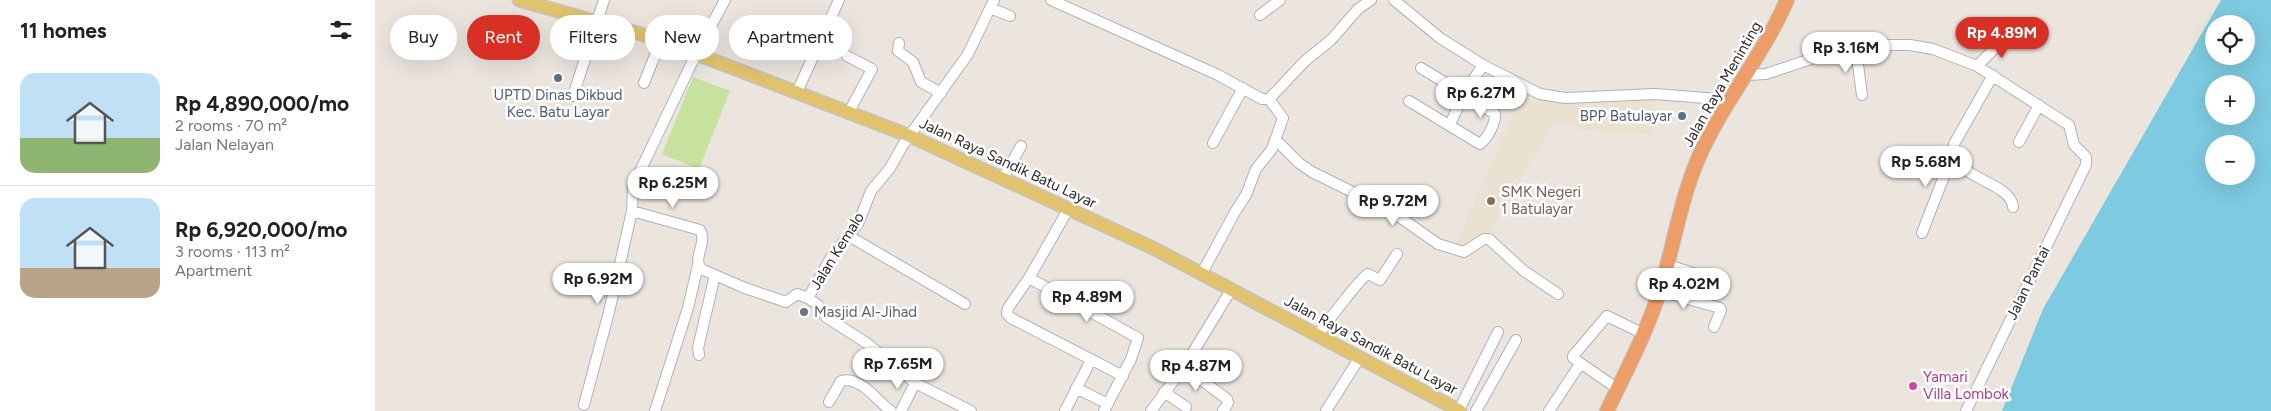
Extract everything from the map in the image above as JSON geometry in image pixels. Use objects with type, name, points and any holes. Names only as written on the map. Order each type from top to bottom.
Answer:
[{"type":"highway","name":"Jalan Raya Meninting","points":[[1607,411],[1644,334],[1660,291],[1683,203],[1698,160],[1707,140],[1747,75],[1787,0]]},
{"type":"main road","name":"Jalan Raya Sandik Batu Layar","points":[[519,0],[572,15]]},
{"type":"main road","name":"Jalan Raya Sandik Batu Layar","points":[[717,60],[910,136],[1069,208],[1202,274],[1459,411]]},
{"type":"street","points":[[599,15],[604,0]]},
{"type":"street","points":[[717,15],[725,0]]},
{"type":"street","points":[[797,92],[839,0]]},
{"type":"street","points":[[1051,0],[1243,88],[1262,99],[1269,99],[1305,61],[1331,40],[1358,9],[1371,0]]},
{"type":"street","points":[[1260,15],[1279,0]]},
{"type":"street","points":[[1394,0],[1433,34],[1483,65],[1531,91],[1555,98],[1655,94],[1731,100]]},
{"type":"street","points":[[992,4],[1010,16]]},
{"type":"street","name":"Jalan Kemalo","points":[[971,411],[915,383],[868,344],[826,316],[818,305],[807,298],[833,254],[849,236],[861,218],[871,191],[886,173],[972,48],[992,4]]},
{"type":"street","points":[[1977,66],[2004,39],[2017,32]]},
{"type":"street","points":[[899,43],[898,51],[913,62],[921,82],[941,93]]},
{"type":"street","points":[[1747,75],[1766,74],[1820,56],[1887,45],[1910,45],[1933,49],[1977,66],[2039,105],[2019,142]]},
{"type":"street","points":[[1856,50],[1862,95]]},
{"type":"street","points":[[849,112],[872,68],[852,58]]},
{"type":"street","points":[[573,96],[584,60]]},
{"type":"street","points":[[645,83],[654,60]]},
{"type":"street","points":[[584,405],[609,312],[632,211],[633,186],[693,60]]},
{"type":"street","points":[[1450,124],[1464,94],[1483,65]]},
{"type":"street","points":[[1409,101],[1450,124],[1480,144],[1495,119],[1495,114],[1421,68]]},
{"type":"street","points":[[1922,232],[1953,154],[1954,144],[1993,75]]},
{"type":"street","points":[[1213,143],[1243,88]]},
{"type":"street","points":[[1202,274],[1246,195],[1256,169],[1276,140],[1283,118],[1269,99]]},
{"type":"street","name":"Jalan Pantai","points":[[1966,411],[2086,165],[2085,155],[2074,144],[2067,123],[2039,105]]},
{"type":"street","points":[[1276,140],[1299,163],[1312,172],[1397,214],[1444,246],[1464,252],[1484,238],[1489,239],[1519,267],[1558,294]]},
{"type":"street","points":[[1003,178],[1021,146]]},
{"type":"street","points":[[1953,154],[1959,164],[2010,197],[2013,207]]},
{"type":"street","points":[[1069,208],[1029,278],[1008,310],[1008,315],[1012,319],[1123,376]]},
{"type":"street","points":[[632,211],[699,229],[703,236],[688,308],[655,411]]},
{"type":"street","points":[[849,236],[965,304]]},
{"type":"street","points":[[1318,335],[1335,310],[1348,298],[1364,275],[1367,274],[1380,280],[1397,254]]},
{"type":"street","points":[[698,265],[701,269],[715,275],[786,302],[797,294],[807,298]]},
{"type":"street","points":[[1667,265],[1709,278]]},
{"type":"street","points":[[699,355],[698,348],[715,275]]},
{"type":"street","points":[[1029,278],[1137,336],[1136,346],[1123,376],[1106,407],[1076,388]]},
{"type":"street","points":[[1151,411],[1184,367],[1231,290]]},
{"type":"street","points":[[1660,291],[1720,308],[1721,310],[1714,327]]},
{"type":"street","points":[[1618,389],[1573,358],[1607,316],[1644,334]]},
{"type":"street","points":[[1459,411],[1498,332]]},
{"type":"street","points":[[1476,411],[1516,340]]},
{"type":"street","points":[[1326,411],[1360,357]]},
{"type":"street","points":[[1065,411],[1091,360]]},
{"type":"street","points":[[1549,411],[1580,364]]},
{"type":"street","points":[[1184,367],[1227,399],[1228,403],[1223,411]]},
{"type":"street","points":[[829,402],[841,381],[853,380],[891,411]]},
{"type":"street","points":[[901,411],[915,383]]},
{"type":"street","points":[[1164,392],[1186,407]]},
{"type":"shaded area","name":"SMK Negeri 1 Batulayar","points":[[1522,91],[1559,100],[1654,97],[1652,134],[1580,130],[1572,124],[1554,122],[1490,233],[1463,254],[1452,250],[1490,169]]},
{"type":"green space","points":[[693,77],[730,91],[699,169],[662,154]]},
{"type":"water","points":[[2221,0],[2271,0],[2271,411],[2002,411],[2043,309],[2205,28],[2205,65],[2255,65],[2255,15],[2212,15]]},
{"type":"place","name":"UPTD Dinas Dikbud Kec. Batu Layar","points":[[558,78]]},
{"type":"place","name":"BPP Batulayar","points":[[1682,116]]},
{"type":"place","name":"SMK Negeri 1 Batulayar","points":[[1491,201]]},
{"type":"place","name":"Masjid Al-Jihad","points":[[804,312]]},
{"type":"place","name":"Yamari Villa Lombok","points":[[1913,386]]}]
